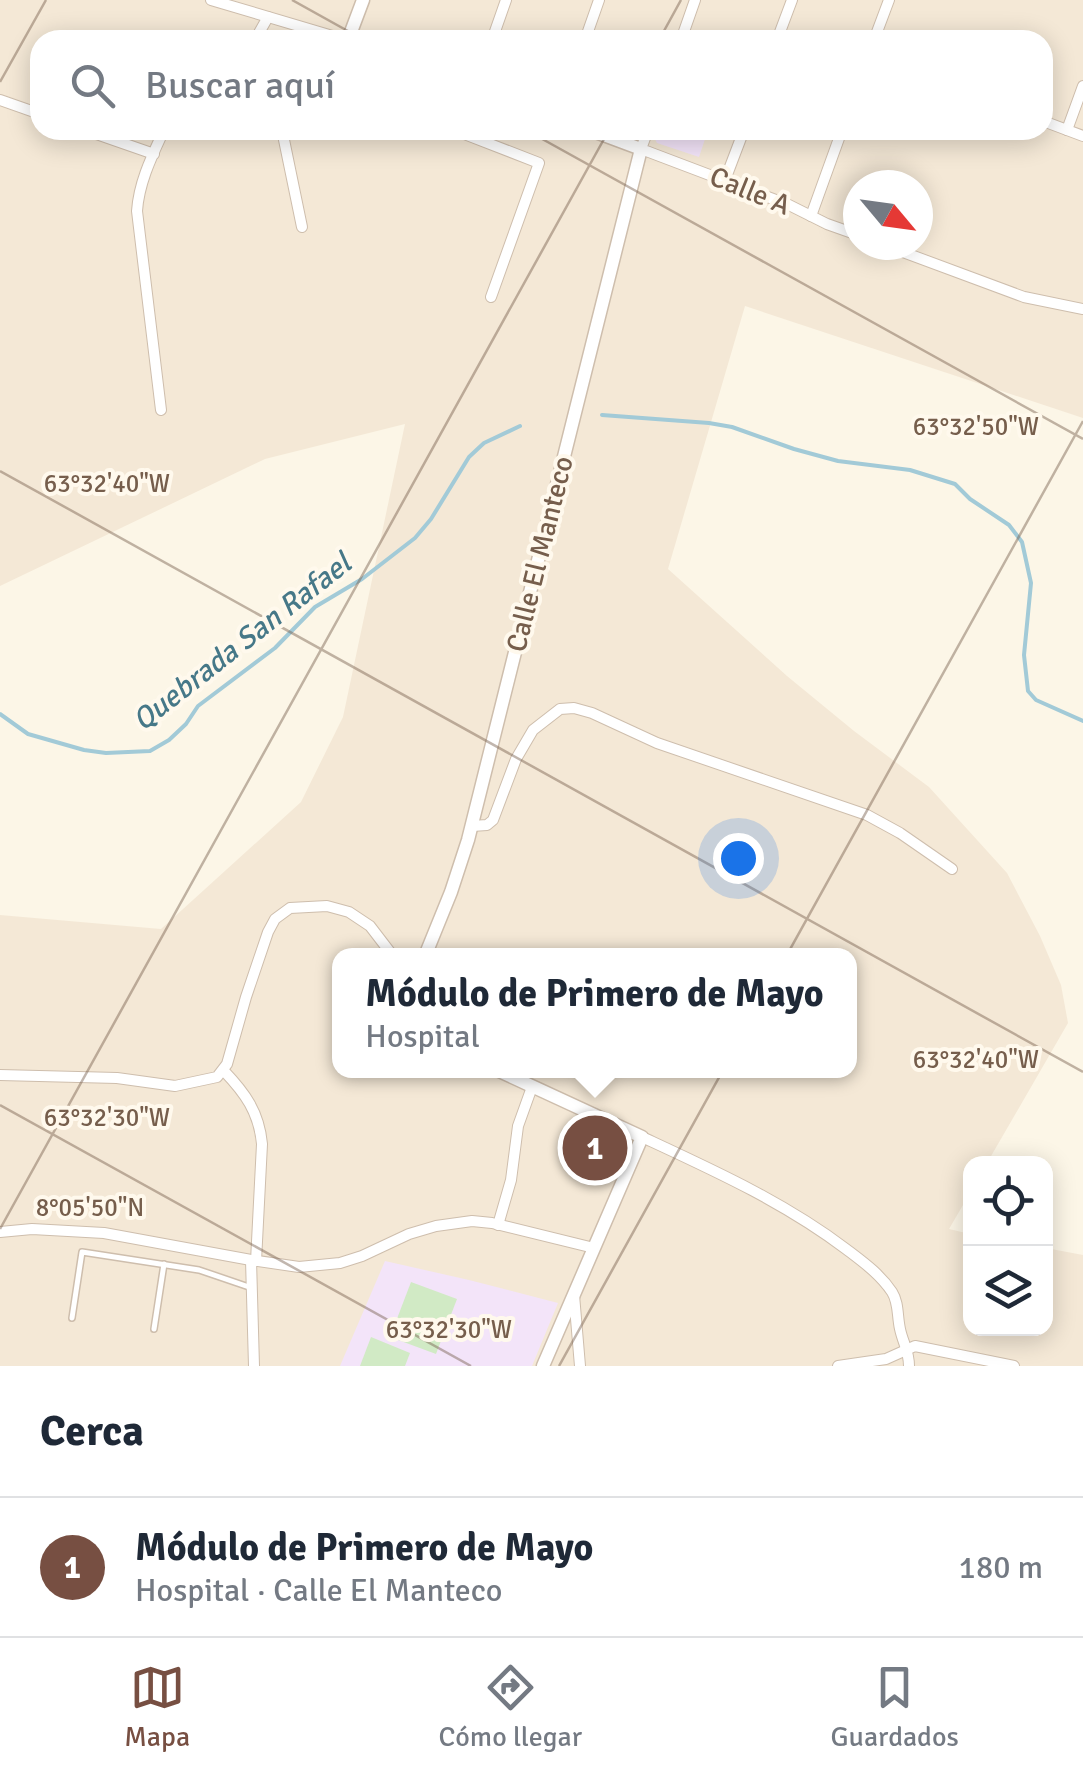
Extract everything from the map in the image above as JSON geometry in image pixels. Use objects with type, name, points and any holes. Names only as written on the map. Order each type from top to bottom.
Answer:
[{"type":"street","points":[[211,0],[313,30]]},
{"type":"street","points":[[351,30],[363,0]]},
{"type":"street","points":[[496,30],[506,0]]},
{"type":"street","points":[[588,30],[599,0]]},
{"type":"street","points":[[684,30],[695,0]]},
{"type":"street","points":[[781,30],[792,0]]},
{"type":"street","points":[[878,30],[889,0]]},
{"type":"street","points":[[261,30],[268,17]]},
{"type":"street","points":[[1067,130],[1083,86]]},
{"type":"street","points":[[0,100],[30,110]]},
{"type":"street","points":[[1053,125],[1083,136]]},
{"type":"street","points":[[114,140],[154,154]]},
{"type":"street","points":[[160,140],[141,186],[137,211],[161,410]]},
{"type":"street","points":[[284,140],[302,227]]},
{"type":"street","points":[[480,140],[540,163],[491,297]]},
{"type":"street","points":[[617,140],[642,149],[645,140]]},
{"type":"street","points":[[726,180],[740,140]]},
{"type":"street","points":[[811,216],[838,140]]},
{"type":"street","name":"Calle A","points":[[642,149],[843,229]]},
{"type":"street","name":"Calle El Manteco","points":[[428,948],[472,826],[642,149]]},
{"type":"street","points":[[924,260],[1024,297],[1083,309]]},
{"type":"street","points":[[472,826],[487,825],[493,820],[516,759],[533,730],[567,707],[592,713],[657,743],[866,815],[952,868]]},
{"type":"street","points":[[0,1075],[117,1078],[175,1086],[209,1080],[224,1071],[258,959],[271,924],[280,913],[290,908],[318,906],[344,910],[370,926],[386,948]]},
{"type":"street","points":[[224,1071],[249,1100],[261,1127],[252,1288],[254,1366]]},
{"type":"street","points":[[513,1078],[769,1198],[812,1225],[882,1279],[896,1298],[909,1366]]},
{"type":"street","points":[[498,1225],[511,1180],[518,1126],[532,1087]]},
{"type":"street","points":[[543,1366],[642,1137]]},
{"type":"street","points":[[0,1232],[104,1232],[299,1266],[328,1265],[362,1256],[425,1229],[472,1221],[594,1248]]},
{"type":"street","points":[[574,1294],[580,1366]]},
{"type":"street","points":[[838,1366],[886,1359],[922,1346],[1014,1366]]},
{"type":"lane","points":[[72,1318],[82,1252],[199,1270],[252,1288]]},
{"type":"lane","points":[[154,1329],[164,1264]]},
{"type":"shaded area","points":[[0,0],[1083,0],[1083,418],[745,306],[668,569],[787,676],[929,787],[1007,873],[1040,936],[1061,985],[1068,1023],[991,1156],[963,1156],[963,1205],[949,1229],[963,1232],[963,1336],[1053,1336],[1053,1249],[1083,1255],[1083,1366],[0,1366],[0,915],[161,929],[301,802],[343,717],[405,424],[265,459],[0,586]]},
{"type":"shaded area","points":[[656,140],[705,140],[699,157]]},
{"type":"shaded area","points":[[385,1261],[558,1303],[532,1366],[340,1366]]},
{"type":"green space","points":[[411,1282],[457,1299],[436,1354],[390,1337]]},
{"type":"green space","points":[[371,1337],[410,1353],[405,1366],[360,1366]]},
{"type":"waterway","name":"Quebrada San Rafael","points":[[602,415],[732,427],[838,461],[910,470],[955,484],[1009,525],[1022,542],[1031,583],[1024,655],[1028,691],[1036,700],[1083,721]]},
{"type":"waterway","name":"Quebrada San Rafael","points":[[0,714],[28,734],[84,750],[150,751],[169,740],[198,706],[275,648],[315,607],[362,579],[415,538],[469,457],[484,443],[520,426]]},
{"type":"place","name":"Módulo de Primero de Mayo","points":[[595,1148]]}]
